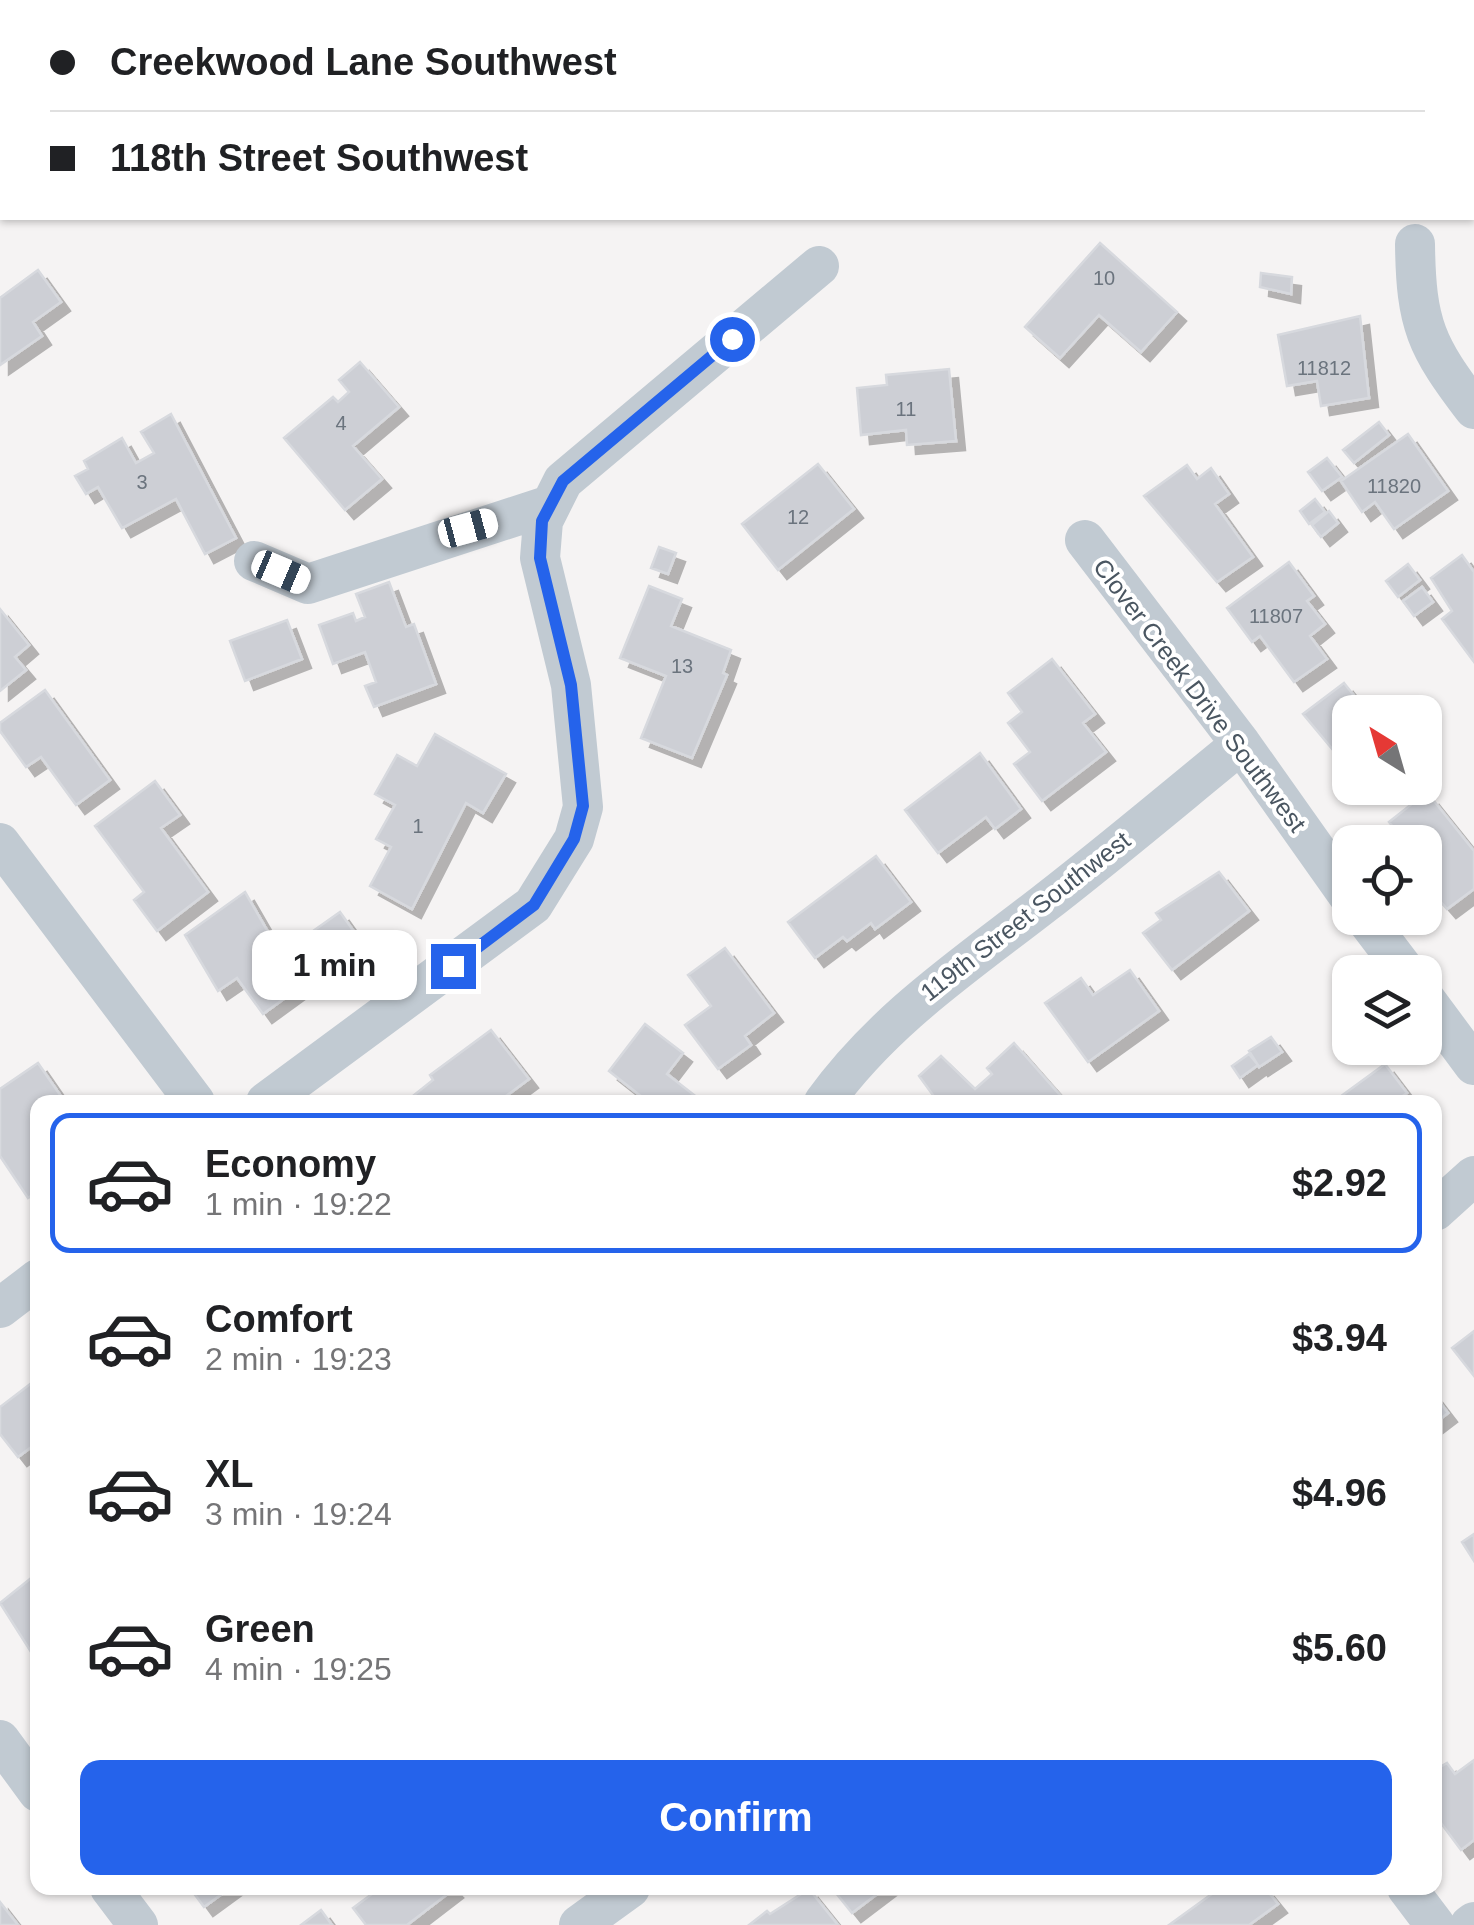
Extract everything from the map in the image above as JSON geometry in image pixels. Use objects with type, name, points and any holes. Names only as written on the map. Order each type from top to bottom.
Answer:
[{"type":"street","points":[[1415,244],[1421,325],[1434,356],[1474,409]]},
{"type":"street","points":[[276,1095],[534,905],[574,839],[583,791],[571,685],[540,558],[547,506],[563,481],[818,266]]},
{"type":"street","points":[[254,561],[308,584],[547,506]]},
{"type":"street","name":"Clover Creek Drive Southwest","points":[[1085,540],[1241,744],[1332,873]]},
{"type":"street","name":"119th Street Southwest","points":[[829,1095],[855,1059],[925,992],[1045,903],[1241,744]]},
{"type":"street","points":[[0,843],[189,1095]]},
{"type":"street","points":[[1378,935],[1393,955]]},
{"type":"street","points":[[1442,1022],[1474,1065]]},
{"type":"street","points":[[1442,1204],[1474,1176]]},
{"type":"street","points":[[0,1308],[30,1284]]},
{"type":"street","points":[[0,1740],[30,1781]]},
{"type":"street","points":[[115,1895],[138,1925]]},
{"type":"street","points":[[579,1925],[620,1895]]},
{"type":"street","points":[[1412,1895],[1435,1925]]},
{"type":"building","points":[[1100,243],[1177,312],[1141,352],[1099,315],[1060,358],[1025,327]]},
{"type":"building","points":[[38,270],[61,302],[33,322],[42,336],[0,365],[0,298]]},
{"type":"building","points":[[1261,273],[1292,277],[1291,294],[1260,287]]},
{"type":"building","points":[[1360,316],[1369,398],[1321,406],[1317,381],[1287,386],[1278,335]]},
{"type":"building","points":[[360,362],[399,407],[353,446],[382,479],[345,510],[284,438],[333,397],[338,402],[349,392],[339,380]]},
{"type":"building","points":[[949,369],[956,441],[907,445],[906,430],[861,435],[857,388],[887,385],[886,375]]},
{"type":"building","points":[[171,414],[236,538],[205,554],[176,499],[122,528],[98,487],[86,494],[75,476],[88,469],[84,461],[122,438],[136,463],[154,453],[141,432]]},
{"type":"building","points":[[1379,422],[1389,435],[1354,463],[1343,450]]},
{"type":"building","points":[[1408,434],[1448,491],[1394,529],[1375,502],[1362,512],[1341,481]]},
{"type":"building","points":[[1327,458],[1342,477],[1322,491],[1308,472]]},
{"type":"building","points":[[818,464],[854,509],[778,570],[742,524]]},
{"type":"building","points":[[1187,465],[1197,479],[1211,468],[1229,494],[1215,504],[1253,557],[1217,582],[1144,496]]},
{"type":"building","points":[[1315,499],[1325,512],[1309,524],[1300,511]]},
{"type":"building","points":[[1329,511],[1338,523],[1321,537],[1312,525]]},
{"type":"building","points":[[659,547],[676,553],[668,574],[651,568]]},
{"type":"building","points":[[1462,555],[1474,572],[1474,662],[1442,619],[1452,611],[1431,578]]},
{"type":"building","points":[[1289,562],[1314,596],[1307,601],[1325,624],[1310,636],[1327,659],[1294,682],[1260,636],[1252,642],[1227,608]]},
{"type":"building","points":[[1408,564],[1420,580],[1398,597],[1386,581]]},
{"type":"building","points":[[389,582],[406,627],[414,624],[436,684],[374,707],[365,686],[376,682],[365,652],[333,664],[319,625],[353,613],[356,621],[365,617],[356,594]]},
{"type":"building","points":[[649,586],[682,599],[671,626],[731,650],[723,673],[727,675],[692,758],[641,738],[666,676],[620,658]]},
{"type":"building","points":[[1422,587],[1433,602],[1414,616],[1403,601]]},
{"type":"building","points":[[0,609],[29,645],[15,657],[26,670],[0,691]]},
{"type":"building","points":[[287,620],[302,659],[245,681],[230,641]]},
{"type":"building","points":[[1052,659],[1095,714],[1083,723],[1106,752],[1042,801],[1014,764],[1030,752],[1008,723],[1022,712],[1008,693]]},
{"type":"building","points":[[1344,683],[1354,695],[1332,695],[1332,749],[1303,714]]},
{"type":"building","points":[[45,690],[110,780],[76,805],[41,757],[26,767],[0,731],[0,723]]},
{"type":"building","points":[[435,734],[506,774],[483,813],[466,803],[412,909],[370,886],[391,847],[376,839],[395,805],[375,794],[397,755],[417,766]]},
{"type":"building","points":[[980,753],[1021,809],[995,829],[986,817],[938,853],[905,810]]},
{"type":"building","points":[[155,781],[180,815],[161,828],[208,892],[157,931],[134,900],[144,892],[95,826]]},
{"type":"building","points":[[1410,805],[1437,805],[1474,851],[1474,889],[1447,909],[1442,903],[1442,825],[1389,822]]},
{"type":"building","points":[[876,856],[911,902],[875,929],[871,923],[815,958],[788,922]]},
{"type":"building","points":[[1219,872],[1249,911],[1172,970],[1143,933],[1161,920],[1156,913]]},
{"type":"building","points":[[245,892],[271,937],[261,943],[272,960],[340,912],[365,947],[306,988],[298,977],[290,982],[296,990],[263,1014],[237,978],[218,991],[185,935]]},
{"type":"building","points":[[725,948],[774,1013],[745,1036],[751,1045],[718,1069],[685,1025],[711,1006],[688,975]]},
{"type":"building","points":[[1130,970],[1159,1011],[1088,1062],[1045,1003],[1081,978],[1093,995]]},
{"type":"building","points":[[645,1024],[683,1053],[667,1074],[694,1095],[639,1095],[609,1071]]},
{"type":"building","points":[[491,1030],[529,1079],[507,1095],[414,1095],[433,1080],[430,1075]]},
{"type":"building","points":[[1271,1037],[1282,1052],[1259,1067],[1249,1051]]},
{"type":"building","points":[[1014,1043],[1060,1095],[933,1095],[919,1076],[941,1056],[975,1089],[992,1074],[987,1068]]},
{"type":"building","points":[[1249,1054],[1258,1065],[1240,1078],[1232,1066]]},
{"type":"building","points":[[38,1063],[60,1095],[30,1095],[28,1198],[0,1156],[0,1089]]},
{"type":"building","points":[[1386,1065],[1407,1093],[1343,1095]]},
{"type":"building","points":[[1474,1331],[1474,1376],[1452,1348]]},
{"type":"building","points":[[30,1384],[30,1448],[18,1457],[0,1434],[0,1407]]},
{"type":"building","points":[[1474,1534],[1474,1561],[1462,1542]]},
{"type":"building","points":[[30,1579],[30,1650],[0,1603]]},
{"type":"building","points":[[1474,1760],[1474,1840],[1461,1850],[1442,1824],[1442,1766],[1447,1763],[1455,1774]]},
{"type":"building","points":[[195,1895],[220,1895],[204,1907]]},
{"type":"building","points":[[371,1895],[446,1895],[407,1925],[366,1925],[353,1908]]},
{"type":"building","points":[[800,1895],[814,1895],[838,1925],[749,1925],[767,1911],[770,1914]]},
{"type":"building","points":[[838,1895],[876,1895],[852,1913]]},
{"type":"building","points":[[1210,1895],[1271,1895],[1278,1904],[1249,1925],[1169,1925]]},
{"type":"building","points":[[0,1902],[18,1925],[0,1925]]},
{"type":"building","points":[[321,1910],[332,1925],[301,1925]]},
{"type":"route","points":[[453,966],[534,905],[574,839],[583,806],[571,685],[540,558],[547,506],[563,481],[732,339]]}]
